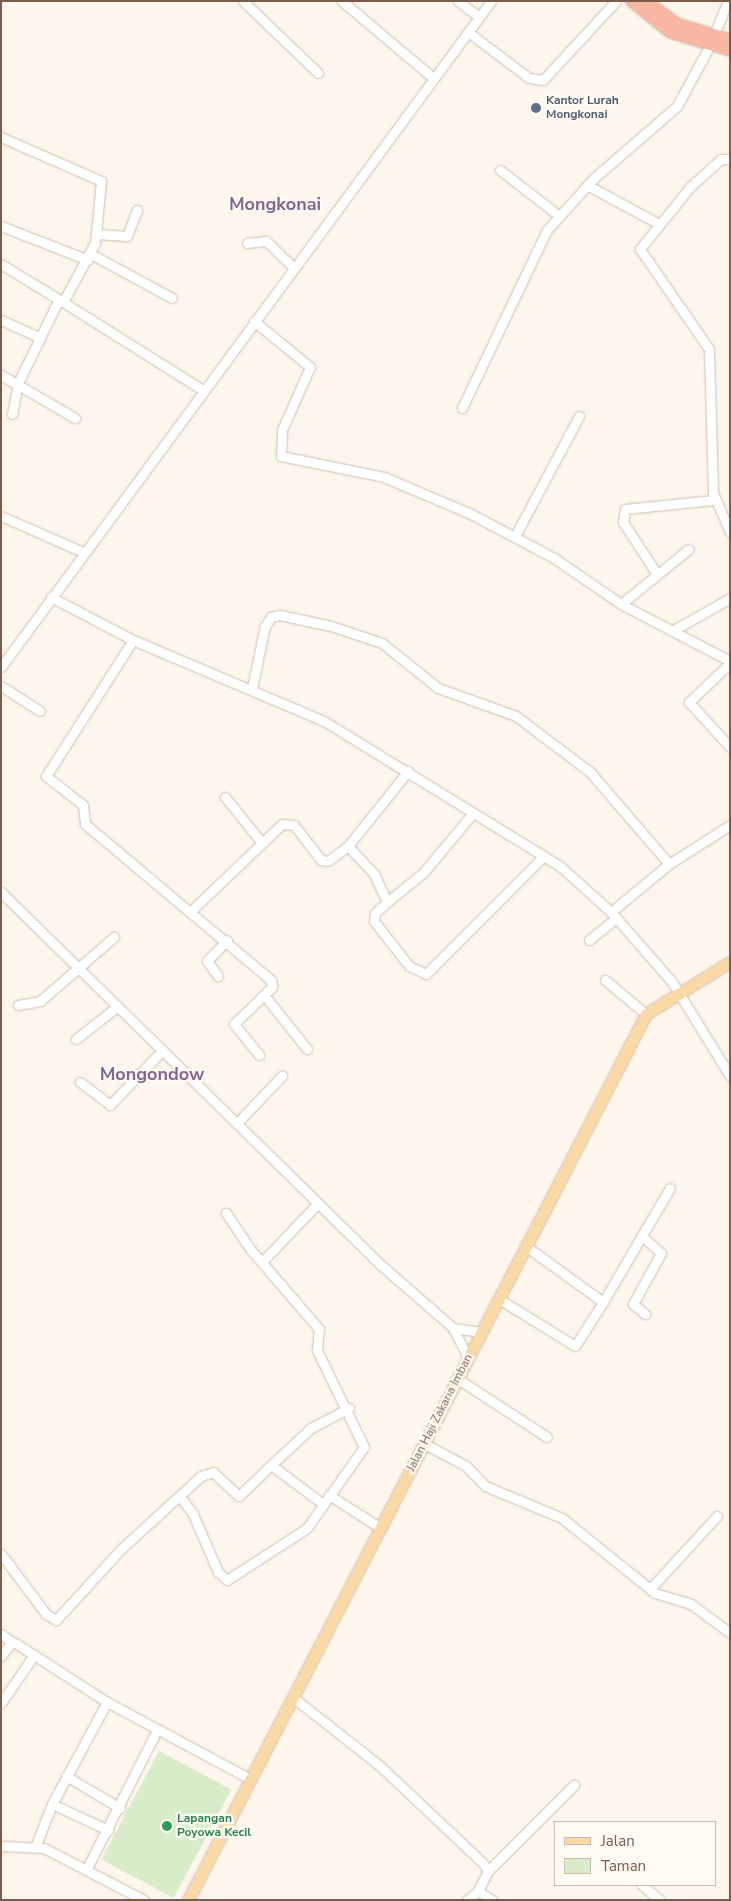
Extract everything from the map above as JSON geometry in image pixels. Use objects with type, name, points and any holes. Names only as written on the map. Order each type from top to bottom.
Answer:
[{"type":"highway","points":[[632,1],[660,26],[712,40],[730,40]]},
{"type":"highway","points":[[646,1],[676,24],[730,50]]},
{"type":"main road","name":"Jalan Haji Zakaria Imban","points":[[188,1900],[250,1779],[295,1699],[379,1528],[425,1444],[646,1014],[679,991],[730,962]]},
{"type":"street","points":[[243,1],[318,73]]},
{"type":"street","points":[[342,1],[433,78]]},
{"type":"street","points":[[458,1],[479,17]]},
{"type":"street","points":[[1,667],[83,552],[491,1]]},
{"type":"street","points":[[468,32],[529,78],[543,80],[616,1]]},
{"type":"street","points":[[462,408],[538,244],[558,215],[586,185],[677,106],[712,40],[728,1]]},
{"type":"street","points":[[1,137],[98,178],[102,185],[97,234],[89,257],[39,337],[18,383],[12,414]]},
{"type":"street","points":[[730,159],[717,163],[659,224],[640,249],[709,350],[714,500],[730,532]]},
{"type":"street","points":[[500,170],[558,215]]},
{"type":"street","points":[[586,185],[659,224]]},
{"type":"street","points":[[97,234],[127,236],[137,210]]},
{"type":"street","points":[[1,226],[89,257],[172,298]]},
{"type":"street","points":[[247,243],[266,240],[294,268]]},
{"type":"street","points":[[1,264],[203,390]]},
{"type":"street","points":[[1,320],[39,337]]},
{"type":"street","points":[[254,321],[310,367],[282,430],[281,456],[394,480],[515,536],[621,604],[730,662],[689,702],[730,747]]},
{"type":"street","points":[[1,375],[18,383],[75,418]]},
{"type":"street","points":[[515,536],[580,416]]},
{"type":"street","points":[[657,574],[623,522],[625,509],[714,500]]},
{"type":"street","points":[[1,516],[83,552]]},
{"type":"street","points":[[621,604],[689,549]]},
{"type":"street","points":[[54,594],[133,640],[252,688],[324,721],[544,856],[614,915],[679,991],[730,1076]]},
{"type":"street","points":[[672,631],[730,598]]},
{"type":"street","points":[[252,688],[271,617],[331,626],[382,643],[438,688],[516,716],[558,745],[618,800],[669,864]]},
{"type":"street","points":[[133,640],[46,776],[83,806],[85,824],[228,940],[272,980],[274,984],[234,1024],[258,1056]]},
{"type":"street","points":[[1,686],[40,711]]},
{"type":"street","points":[[192,910],[262,842],[287,823],[299,830],[321,860],[328,861],[348,846],[408,771]]},
{"type":"street","points":[[225,797],[262,842]]},
{"type":"street","points":[[473,813],[423,872],[374,913],[374,921],[409,966],[429,973],[544,856]]},
{"type":"street","points":[[589,940],[669,864],[730,825]]},
{"type":"street","points":[[348,846],[374,874],[387,902]]},
{"type":"street","points":[[1,892],[238,1122],[318,1203],[453,1328],[468,1359]]},
{"type":"street","points":[[18,1005],[40,1001],[114,937]]},
{"type":"street","points":[[218,976],[207,961],[228,940]]},
{"type":"street","points":[[605,980],[646,1014]]},
{"type":"street","points":[[264,995],[307,1049]]},
{"type":"street","points":[[76,1039],[118,1006]]},
{"type":"street","points":[[80,1082],[110,1105],[164,1050]]},
{"type":"street","points":[[238,1122],[282,1076]]},
{"type":"street","points":[[499,1299],[575,1346],[670,1188]]},
{"type":"street","points":[[262,1262],[318,1203]]},
{"type":"street","points":[[180,1498],[193,1514],[213,1564],[225,1580],[307,1528],[364,1447],[348,1408],[317,1350],[319,1328],[262,1262],[226,1213]]},
{"type":"street","points":[[642,1236],[661,1253],[633,1304],[645,1314]]},
{"type":"street","points":[[526,1247],[603,1302]]},
{"type":"street","points":[[453,1328],[482,1332]]},
{"type":"street","points":[[458,1379],[547,1436]]},
{"type":"street","points":[[1,1554],[46,1614],[56,1620],[121,1549],[180,1498],[194,1481],[210,1472],[233,1494],[242,1495],[311,1428],[348,1408]]},
{"type":"street","points":[[425,1444],[466,1466],[485,1486],[575,1526],[650,1589],[667,1600],[691,1604],[730,1633]]},
{"type":"street","points":[[271,1465],[323,1504]]},
{"type":"street","points":[[329,1496],[379,1528]]},
{"type":"street","points":[[650,1589],[717,1516]]},
{"type":"street","points":[[1,1634],[107,1702],[250,1779]]},
{"type":"street","points":[[1,1656],[12,1642]]},
{"type":"street","points":[[1,1703],[34,1655]]},
{"type":"street","points":[[295,1699],[380,1766],[488,1871]]},
{"type":"street","points":[[36,1845],[52,1804],[107,1702]]},
{"type":"street","points":[[86,1870],[120,1808],[157,1730]]},
{"type":"street","points":[[66,1776],[120,1808]]},
{"type":"street","points":[[467,1900],[478,1891],[488,1871],[574,1785]]},
{"type":"street","points":[[52,1804],[108,1830]]},
{"type":"street","points":[[1,1846],[36,1845],[144,1900]]},
{"type":"street","points":[[643,1886],[660,1900]]},
{"type":"street","points":[[478,1891],[492,1900]]},
{"type":"green space","name":"Lapangan Poyowa Kecil","points":[[159,1751],[231,1789],[174,1898],[101,1860]]},
{"type":"place","name":"Kantor Lurah Mongkonai","points":[[536,108]]},
{"type":"place","name":"Lapangan Poyowa Kecil","points":[[167,1826]]},
{"type":"district","name":"Mongkonai","points":[[275,204]]},
{"type":"district","name":"Mongondow","points":[[152,1074]]}]
